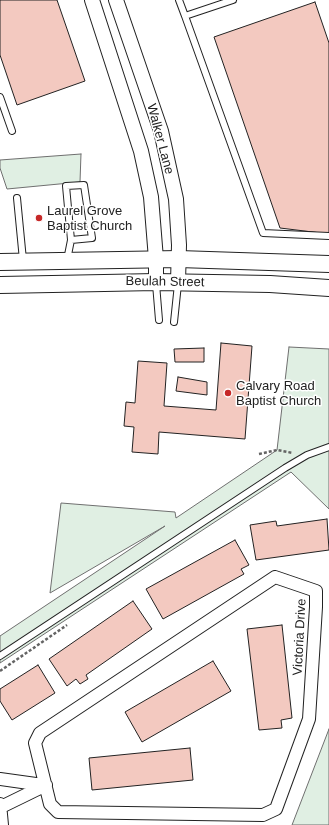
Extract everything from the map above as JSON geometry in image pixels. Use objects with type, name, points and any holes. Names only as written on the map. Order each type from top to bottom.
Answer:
[{"type":"main road","name":"Beulah Street","points":[[0,262],[179,259],[329,264]]},
{"type":"main road","name":"Beulah Street","points":[[0,285],[178,282],[270,284],[329,288]]},
{"type":"street","name":"Walker Lane","points":[[92,0],[141,151],[151,197],[156,259],[156,282]]},
{"type":"street","name":"Walker Lane","points":[[116,0],[161,132],[176,199],[179,259],[178,282]]},
{"type":"street","name":"Victoria Drive","points":[[275,577],[316,591],[309,719],[276,809],[263,815],[58,812],[50,804],[46,785],[35,743],[40,733],[275,577]]},
{"type":"street","points":[[0,780],[46,785]]},
{"type":"street","points":[[2,825],[0,805],[46,785]]},
{"type":"lane","points":[[179,0],[263,233],[329,236]]},
{"type":"lane","points":[[185,16],[233,0]]},
{"type":"lane","points":[[0,97],[12,131]]},
{"type":"lane","points":[[67,261],[71,240],[66,186],[84,185],[92,238],[71,240]]},
{"type":"lane","points":[[17,198],[24,262]]},
{"type":"lane","points":[[156,282],[158,320]]},
{"type":"lane","points":[[174,322],[178,282]]},
{"type":"lane","points":[[0,656],[307,455],[329,447]]},
{"type":"path","points":[[259,454],[277,450],[307,455]]},
{"type":"green space","points":[[81,154],[80,182],[7,189],[0,168],[0,160]]},
{"type":"green space","points":[[289,347],[329,349],[329,509],[291,472],[0,663],[0,636],[165,526],[50,593],[61,503],[175,512],[176,518],[277,450]]},
{"type":"green space","points":[[329,729],[329,825],[292,825]]},
{"type":"building","points":[[0,0],[57,0],[85,81],[17,105],[0,55]]},
{"type":"building","points":[[315,2],[329,43],[329,234],[280,228],[214,37]]},
{"type":"building","points":[[221,343],[252,346],[245,439],[159,432],[158,454],[132,452],[134,427],[124,426],[126,402],[135,403],[138,361],[167,363],[164,406],[216,410]]},
{"type":"building","points":[[204,348],[204,362],[175,362],[174,349]]},
{"type":"building","points":[[178,377],[207,382],[207,395],[176,391]]},
{"type":"building","points":[[327,519],[329,550],[256,560],[250,525],[276,521],[277,526]]},
{"type":"building","points":[[235,540],[249,565],[241,569],[244,574],[163,619],[146,589]]},
{"type":"building","points":[[133,601],[152,629],[86,675],[88,679],[80,684],[76,679],[67,686],[49,659]]},
{"type":"building","points":[[282,625],[292,718],[281,720],[282,728],[259,730],[247,629]]},
{"type":"building","points":[[213,661],[231,691],[142,742],[125,712]]},
{"type":"building","points":[[38,665],[55,693],[12,720],[0,701],[0,689]]},
{"type":"building","points":[[190,748],[193,780],[92,790],[89,758]]},
{"type":"place","name":"Laurel Grove Baptist Church","points":[[39,218]]},
{"type":"place","name":"Calvary Road Baptist Church","points":[[228,393]]}]
